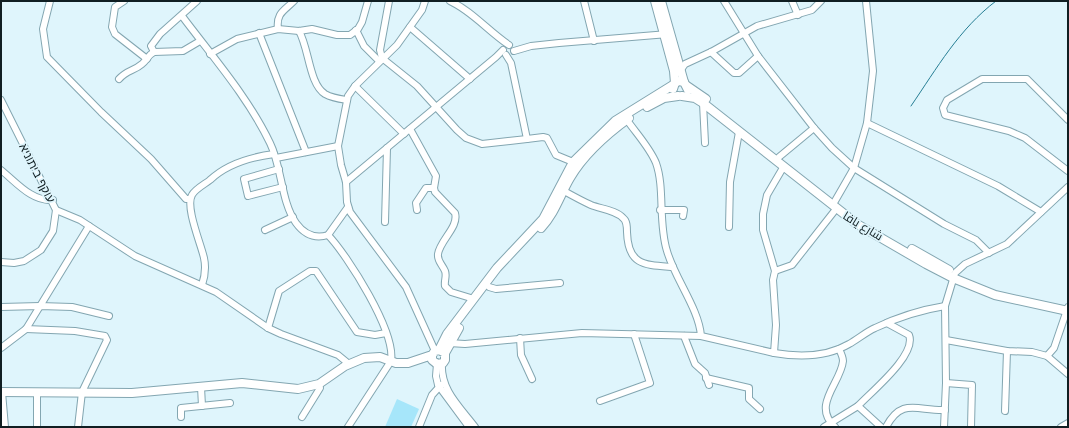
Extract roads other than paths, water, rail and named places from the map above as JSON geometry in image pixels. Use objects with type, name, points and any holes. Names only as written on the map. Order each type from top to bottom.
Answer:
[{"type":"main road","points":[[1,392],[132,393],[242,383],[298,389],[319,384],[349,364],[364,358],[380,357],[402,363],[437,357],[450,343],[489,287],[549,220],[581,162],[607,136],[627,120],[664,98],[680,96],[687,93],[686,84],[655,1]]},
{"type":"main road","points":[[661,1],[674,71],[673,90],[680,96]]},
{"type":"main road","points":[[437,357],[447,334],[497,268],[543,218],[573,162],[615,121],[679,81],[686,84]]},
{"type":"main road","name":"شارع يافا","points":[[686,84],[779,157],[857,224],[954,275],[1007,298],[1068,309]]},
{"type":"main road","name":"شارع يافا","points":[[680,96],[695,98],[835,205]]},
{"type":"street","points":[[50,1],[43,29],[47,57],[101,112],[151,159],[186,199],[190,199]]},
{"type":"street","points":[[124,1],[115,4],[112,30],[115,34],[147,58]]},
{"type":"street","points":[[154,52],[152,46],[160,34],[182,16],[197,1]]},
{"type":"street","points":[[278,29],[276,20],[278,15],[294,1]]},
{"type":"street","points":[[210,54],[237,39],[278,29],[299,32],[312,29],[344,36],[350,35],[362,22],[368,1]]},
{"type":"street","points":[[381,60],[380,50],[389,1]]},
{"type":"street","points":[[425,1],[422,10],[397,45],[355,86],[346,100],[338,146],[346,182],[348,207],[357,223],[390,264],[406,287],[437,357],[436,381],[448,391],[475,427]]},
{"type":"street","points":[[450,1],[471,13],[498,37],[508,50],[527,139]]},
{"type":"street","points":[[584,1],[594,41]]},
{"type":"street","points":[[724,1],[758,56],[814,128],[832,148],[854,168],[944,224],[976,240],[989,253]]},
{"type":"street","points":[[792,1],[798,15]]},
{"type":"street","points":[[680,71],[682,67],[690,62],[757,26],[812,10],[821,1]]},
{"type":"street","points":[[775,271],[792,266],[835,205],[854,168],[867,123],[873,71],[866,1]]},
{"type":"street","points":[[182,16],[249,108],[270,142],[280,169],[283,187],[295,222],[306,233],[316,236],[328,235],[348,207]]},
{"type":"street","points":[[410,27],[470,79]]},
{"type":"street","points":[[356,30],[364,46],[417,86],[457,130],[474,142],[496,143],[544,137],[547,138],[556,155],[573,162]]},
{"type":"street","points":[[299,32],[306,46],[318,87],[325,94],[346,100]]},
{"type":"street","points":[[259,34],[306,152]]},
{"type":"street","points":[[346,182],[470,79],[508,50],[667,34]]},
{"type":"street","points":[[119,79],[127,71],[138,67],[154,52],[183,51],[200,41]]},
{"type":"street","points":[[711,52],[734,73],[739,73],[758,56]]},
{"type":"street","points":[[676,57],[690,62]]},
{"type":"street","points":[[1068,120],[1027,79],[982,79],[947,100],[943,108],[945,115],[1009,131],[1025,138],[1068,171]]},
{"type":"street","points":[[355,86],[404,134]]},
{"type":"street","name":"עוקף ביתוניא","points":[[1,100],[56,210],[53,231],[41,250],[24,261],[14,263],[1,262]]},
{"type":"street","points":[[702,103],[705,143]]},
{"type":"street","points":[[627,120],[657,165],[660,210],[666,251],[700,323],[701,336]]},
{"type":"street","points":[[867,123],[998,186],[1041,212]]},
{"type":"street","points":[[779,157],[814,128]]},
{"type":"street","points":[[410,129],[436,176],[434,188],[435,192],[455,213],[456,217],[437,256],[445,271],[445,286],[451,292],[474,299]]},
{"type":"street","points":[[729,227],[730,182],[739,132]]},
{"type":"street","points":[[202,285],[204,277],[204,259],[190,205],[190,199],[193,193],[216,174],[230,166],[253,157],[306,152],[338,146]]},
{"type":"street","points":[[385,222],[387,148]]},
{"type":"street","points":[[774,353],[776,325],[773,280],[775,271],[764,230],[763,214],[767,195],[784,166]]},
{"type":"street","points":[[280,169],[244,179],[248,196],[283,187]]},
{"type":"street","points":[[1,170],[23,189],[44,200],[52,200]]},
{"type":"street","points":[[944,427],[946,383],[945,306],[954,275],[965,264],[1007,244],[1068,186]]},
{"type":"street","points":[[417,210],[416,203],[426,188],[434,188]]},
{"type":"street","points":[[564,191],[590,205],[617,214],[624,218],[627,225],[627,245],[637,261],[648,265],[673,267]]},
{"type":"street","points":[[56,210],[75,217],[135,256],[216,292],[268,328],[280,334],[338,355],[349,364]]},
{"type":"street","points":[[660,210],[684,210],[683,216]]},
{"type":"street","points":[[265,230],[293,217]]},
{"type":"street","points":[[1,348],[26,329],[89,226]]},
{"type":"street","points":[[328,235],[343,253],[361,280],[386,333],[391,349],[391,361],[348,427]]},
{"type":"street","points":[[268,328],[279,291],[310,271],[316,271],[357,332],[375,335],[386,333]]},
{"type":"street","points":[[489,287],[496,289],[560,283]]},
{"type":"street","points":[[450,343],[465,344],[582,333],[701,336],[774,353],[788,355],[812,354],[839,349],[873,328],[909,314],[945,306]]},
{"type":"street","points":[[1,307],[72,307],[109,316]]},
{"type":"street","points":[[1047,356],[1054,348],[1068,309]]},
{"type":"street","points":[[824,427],[833,425],[858,406],[902,363],[910,347],[911,340],[909,335],[887,323]]},
{"type":"street","points":[[26,329],[75,331],[105,336],[108,340],[82,392],[78,427]]},
{"type":"street","points":[[600,401],[650,383],[634,334]]},
{"type":"street","points":[[684,336],[695,364],[705,373],[709,385]]},
{"type":"street","points":[[520,338],[521,355],[532,379]]},
{"type":"street","points":[[946,340],[1007,351],[1032,352],[1047,356],[1068,374]]},
{"type":"street","points":[[833,425],[826,413],[826,404],[843,362],[839,349]]},
{"type":"street","points":[[1005,411],[1007,351]]},
{"type":"street","points":[[706,378],[748,388],[749,398],[760,409]]},
{"type":"street","points":[[946,383],[972,385],[971,427]]},
{"type":"street","points":[[302,417],[320,388],[319,384]]},
{"type":"street","points":[[419,427],[432,395],[441,384]]},
{"type":"street","points":[[441,384],[470,427]]},
{"type":"street","points":[[201,387],[202,406]]},
{"type":"street","points":[[1,392],[5,427]]},
{"type":"street","points":[[37,392],[37,427]]},
{"type":"street","points":[[181,417],[181,408],[230,403]]},
{"type":"street","points":[[858,406],[882,427]]},
{"type":"street","points":[[886,427],[896,411],[904,408],[945,410]]},
{"type":"street","points":[[1061,427],[1068,423]]},
{"type":"waterway","points":[[911,106],[949,50],[971,24],[996,1]]}]
